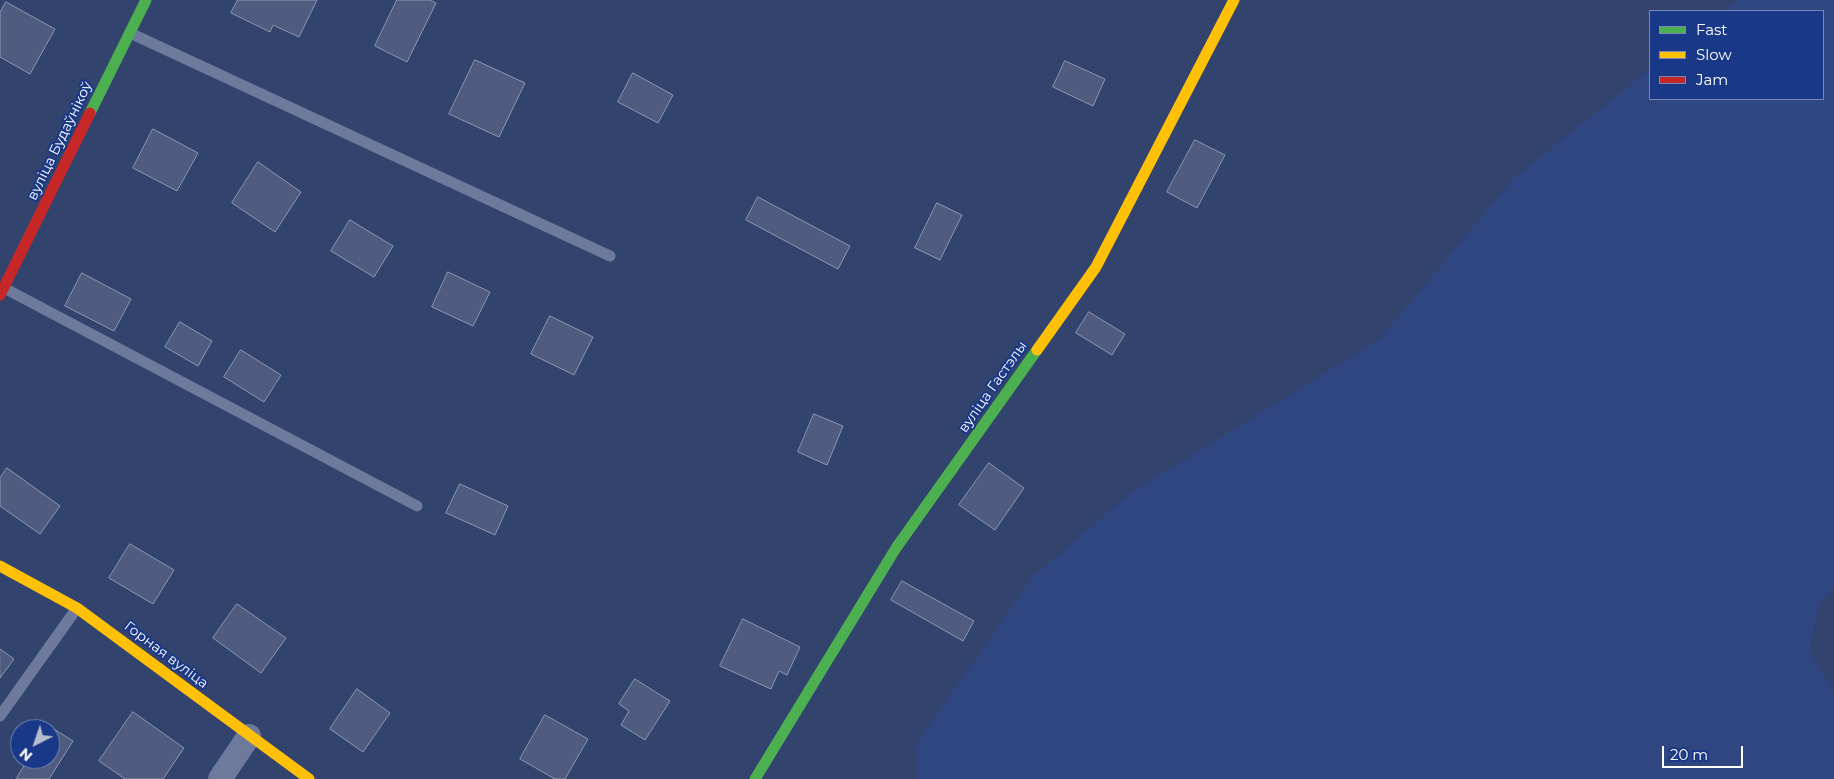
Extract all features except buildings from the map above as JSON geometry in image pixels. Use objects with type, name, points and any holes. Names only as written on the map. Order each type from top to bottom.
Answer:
[{"type":"street","name":"вуліца Будаўнікоў","points":[[2,291],[146,0]]},
{"type":"street","name":"вуліца Гастэлы","points":[[754,779],[896,548],[1096,267],[1234,0]]},
{"type":"street","name":"Горная вуліца","points":[[0,566],[77,608],[309,779]]},
{"type":"street","points":[[220,779],[249,736]]},
{"type":"lane","points":[[130,33],[610,256]]},
{"type":"lane","points":[[2,291],[417,506]]},
{"type":"lane","points":[[0,716],[77,608]]},
{"type":"water","points":[[1737,0],[1834,0],[1834,586],[1819,605],[1809,650],[1834,692],[1834,779],[917,779],[916,745],[1033,576],[1132,492],[1379,340],[1513,179],[1649,70],[1649,100],[1824,100],[1824,10],[1724,10]]},
{"type":"traffic: fast","points":[[90,113],[146,0]]},
{"type":"traffic: fast","points":[[755,779],[896,548],[1037,350]]},
{"type":"traffic: slow","points":[[1037,350],[1096,267],[1234,0]]},
{"type":"traffic: slow","points":[[0,566],[77,608],[309,779]]},
{"type":"traffic: jam","points":[[0,295],[90,113]]}]
